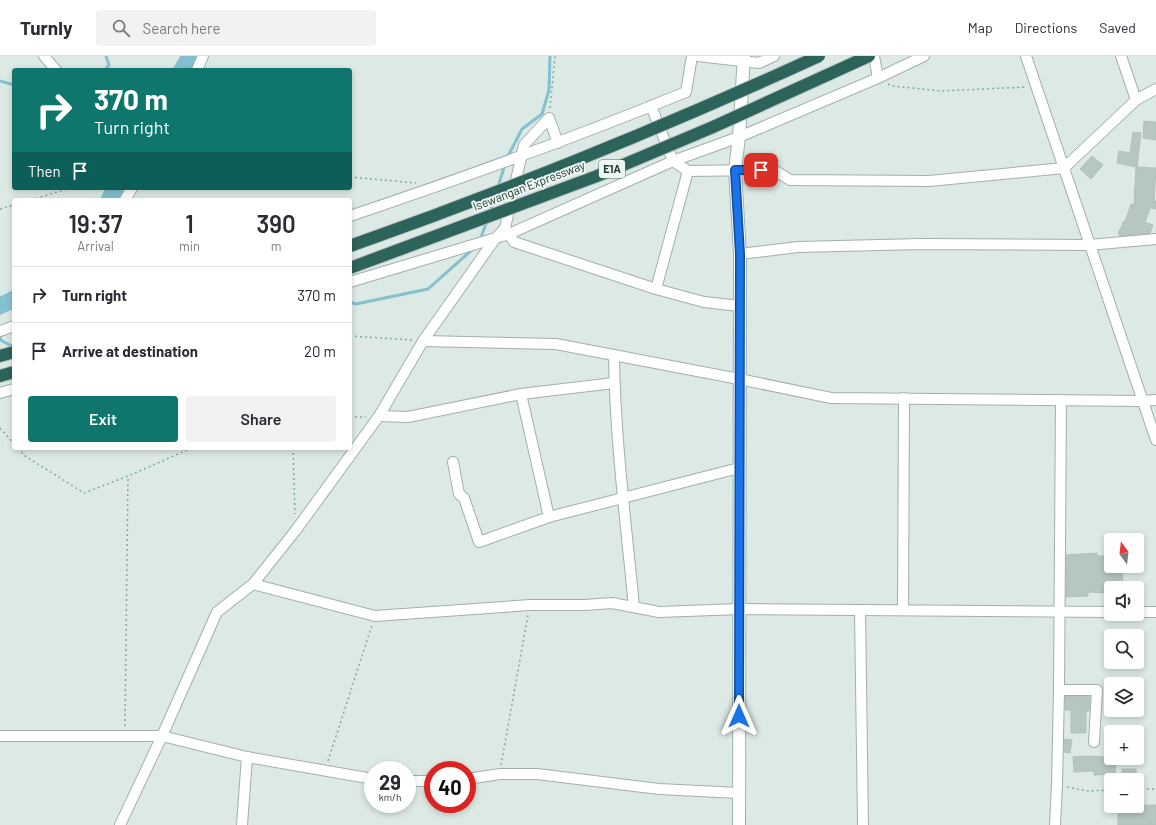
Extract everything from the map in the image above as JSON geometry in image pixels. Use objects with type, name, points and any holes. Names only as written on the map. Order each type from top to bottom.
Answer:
[{"type":"highway","name":"Isewangan Expressway","points":[[352,245],[442,213],[588,156],[819,56]]},
{"type":"highway","name":"Isewangan Expressway","points":[[352,267],[597,176],[713,127],[869,56]]},
{"type":"highway","points":[[0,356],[12,353]]},
{"type":"highway","points":[[0,376],[12,373]]},
{"type":"street","points":[[44,56],[54,68]]},
{"type":"street","points":[[198,68],[203,56]]},
{"type":"street","points":[[352,215],[558,143],[686,92],[692,56]]},
{"type":"street","points":[[698,56],[744,59],[759,63],[774,56]]},
{"type":"street","points":[[874,56],[878,78]]},
{"type":"street","points":[[352,281],[510,234],[673,161],[738,138],[878,78],[924,56]]},
{"type":"street","points":[[1026,56],[1156,440]]},
{"type":"street","points":[[1121,56],[1136,100]]},
{"type":"street","points":[[739,825],[740,254],[735,170],[744,59]]},
{"type":"street","points":[[651,106],[673,161],[688,171],[774,170],[790,180],[929,181],[1064,168],[1136,100],[1156,90]]},
{"type":"street","points":[[120,825],[162,736],[217,612],[253,584],[296,530],[379,416],[423,341],[494,239],[505,228],[520,156],[524,145],[549,118],[558,143]]},
{"type":"street","points":[[656,289],[688,171]]},
{"type":"street","points":[[510,234],[514,242],[656,289],[704,302],[740,306]]},
{"type":"street","points":[[740,254],[805,247],[920,244],[1090,245],[1156,239]]},
{"type":"street","points":[[0,331],[12,327]]},
{"type":"street","points":[[423,341],[556,344],[831,398],[1156,400]]},
{"type":"street","points":[[614,355],[614,383],[623,497],[634,607]]},
{"type":"street","points":[[379,416],[408,417],[521,394],[614,383]]},
{"type":"street","points":[[0,393],[12,390]]},
{"type":"street","points":[[521,394],[549,517]]},
{"type":"street","points":[[903,610],[904,398]]},
{"type":"street","points":[[1054,825],[1057,785],[1059,690],[1062,400]]},
{"type":"street","points":[[453,462],[459,494],[464,498],[479,542],[549,517],[739,468]]},
{"type":"street","points":[[253,584],[375,616],[530,605],[585,605],[612,603],[659,612],[740,609],[1104,612]]},
{"type":"street","points":[[860,610],[863,825]]},
{"type":"street","points":[[1144,612],[1156,612]]},
{"type":"street","points":[[1059,690],[1097,690],[1094,742]]},
{"type":"street","points":[[0,736],[162,736],[247,757],[364,777]]},
{"type":"street","points":[[242,825],[247,757]]},
{"type":"street","points":[[476,778],[500,774],[537,774],[659,789],[739,793]]},
{"type":"path","points":[[549,118],[555,56]]},
{"type":"path","points":[[878,78],[892,86],[941,91],[1036,87]]},
{"type":"path","points":[[352,177],[418,183]]},
{"type":"path","points":[[38,198],[64,190]]},
{"type":"path","points":[[0,209],[12,206]]},
{"type":"path","points":[[352,336],[423,341]]},
{"type":"path","points":[[352,417],[379,416]]},
{"type":"path","points":[[0,428],[12,442]]},
{"type":"path","points":[[20,450],[25,456],[84,493],[187,450]]},
{"type":"path","points":[[293,450],[296,530]]},
{"type":"path","points":[[125,736],[128,476]]},
{"type":"path","points":[[500,774],[530,605]]},
{"type":"path","points":[[325,770],[375,616]]},
{"type":"path","points":[[1057,785],[1088,791],[1104,790]]},
{"type":"path","points":[[1144,789],[1156,789]]},
{"type":"building","points":[[1144,121],[1156,122],[1156,140],[1143,138]]},
{"type":"building","points":[[1133,132],[1141,133],[1137,167],[1156,168],[1154,201],[1156,201],[1156,209],[1150,208],[1145,222],[1153,225],[1150,233],[1122,236],[1118,234],[1124,221],[1125,222],[1131,204],[1134,205],[1136,167],[1117,163],[1119,151],[1130,153]]},
{"type":"building","points":[[1092,156],[1103,165],[1091,179],[1080,169]]},
{"type":"building","points":[[1097,553],[1097,556],[1104,556],[1104,573],[1123,573],[1122,581],[1104,581],[1104,593],[1088,592],[1088,596],[1066,597],[1066,555]]},
{"type":"building","points":[[1065,696],[1090,696],[1089,711],[1086,711],[1086,733],[1071,733],[1071,710],[1065,710]]},
{"type":"building","points":[[1064,739],[1072,740],[1070,753],[1064,752]]},
{"type":"building","points":[[1073,757],[1104,757],[1104,765],[1116,765],[1115,773],[1094,775],[1094,771],[1074,772]]},
{"type":"building","points":[[1122,769],[1136,769],[1136,773],[1122,773]]},
{"type":"building","points":[[1144,805],[1156,805],[1156,825],[1118,825],[1118,813],[1144,813]]},
{"type":"waterway","points":[[106,56],[109,65],[107,68]]},
{"type":"waterway","points":[[183,68],[190,56]]},
{"type":"waterway","points":[[507,158],[522,129],[542,114],[549,90],[550,56]]},
{"type":"waterway","points":[[0,81],[12,84]]},
{"type":"waterway","points":[[498,187],[505,164]]},
{"type":"waterway","points":[[110,198],[114,190]]},
{"type":"waterway","points":[[490,212],[495,196]]},
{"type":"waterway","points":[[480,240],[487,221]]},
{"type":"waterway","points":[[352,303],[356,304],[428,289],[473,249]]},
{"type":"waterway","points":[[0,306],[12,300]]},
{"type":"waterway","points":[[0,338],[2,341],[12,346]]},
{"type":"route","points":[[739,716],[740,254],[735,170],[761,170]]}]
